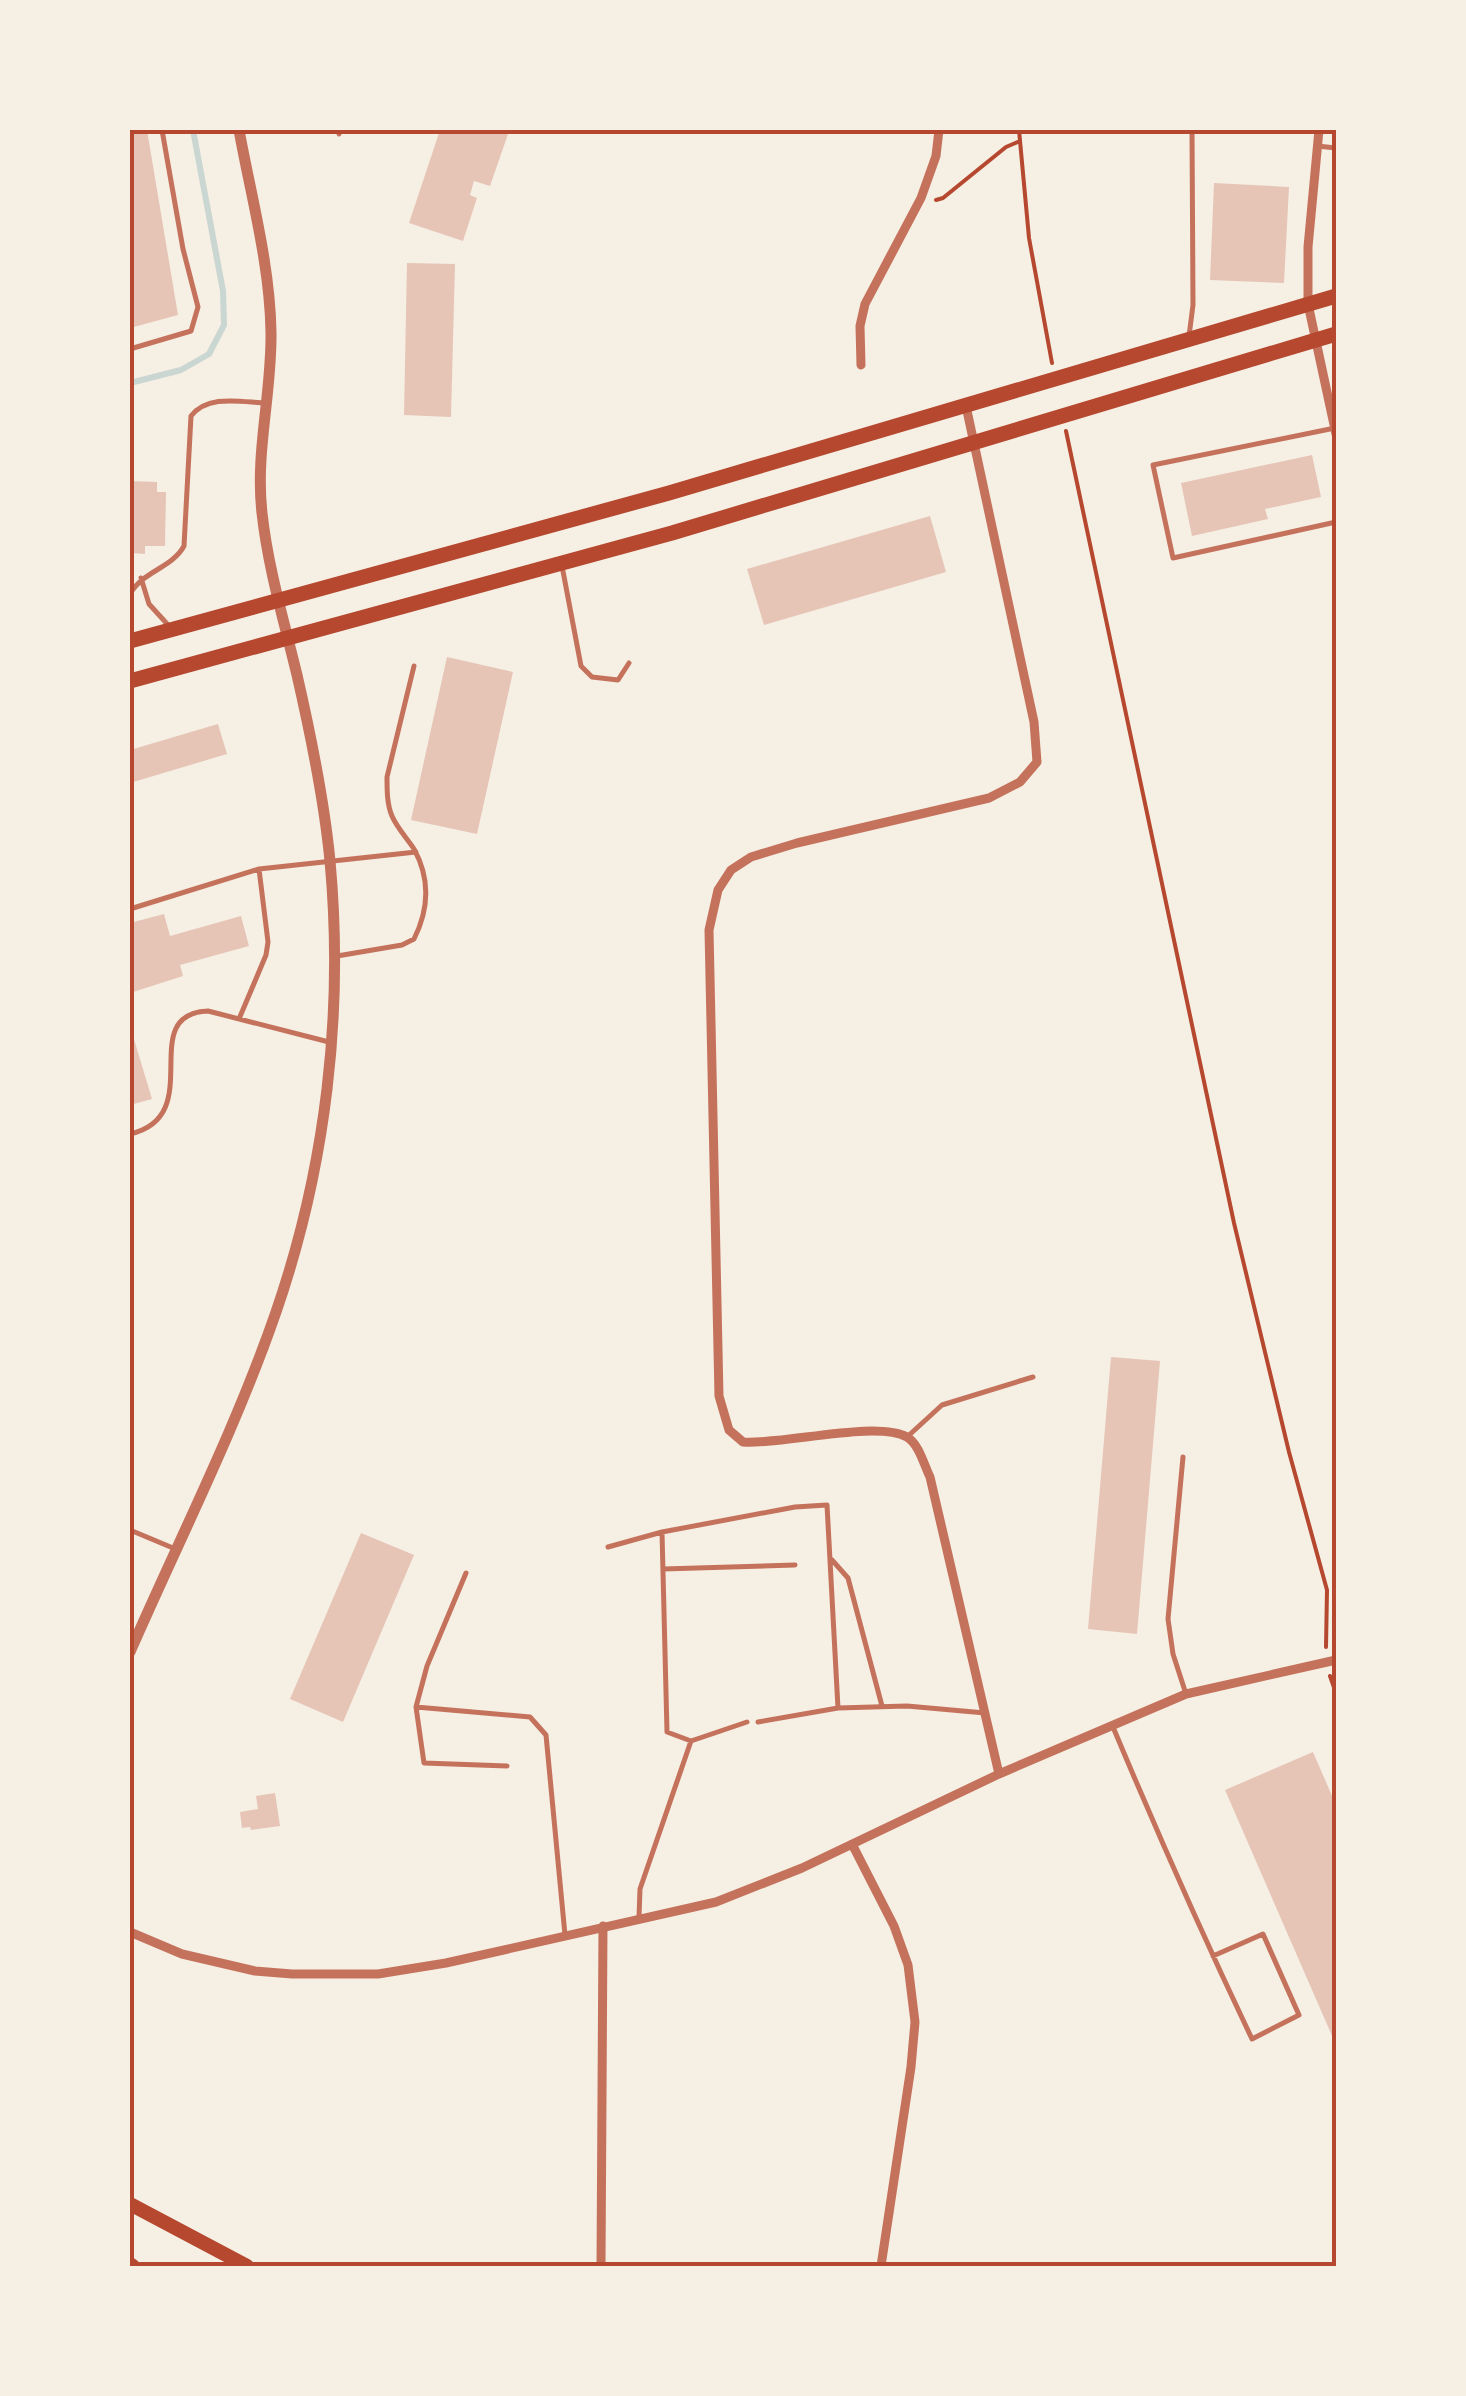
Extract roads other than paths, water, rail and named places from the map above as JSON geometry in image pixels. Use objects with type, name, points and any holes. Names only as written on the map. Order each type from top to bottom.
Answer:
[{"type":"highway","points":[[130,641],[670,494],[1336,296]]},
{"type":"highway","points":[[130,681],[561,564],[1336,334]]},
{"type":"main road","points":[[130,2204],[247,2266]]},
{"type":"street","points":[[130,1652],[250,1380],[287,1276],[315,1168],[332,1043],[330,864],[315,762],[262,509],[261,447],[271,352],[270,304],[239,130]]},
{"type":"street","points":[[861,364],[860,326],[865,304],[921,198],[936,156],[939,130]]},
{"type":"street","points":[[1319,130],[1308,247],[1308,304],[1335,431]]},
{"type":"street","points":[[966,406],[1034,722],[1037,762],[1020,782],[989,798],[752,857],[730,870],[718,890],[709,930],[715,1321],[719,1396],[729,1430],[743,1442],[880,1431],[908,1437],[930,1477],[999,1774]]},
{"type":"street","points":[[130,1932],[182,1954],[292,1974],[378,1974],[446,1964],[716,1902],[802,1868],[999,1774],[1186,1694],[1332,1661]]},
{"type":"street","points":[[852,1844],[894,1926],[908,1965],[915,2022],[881,2266]]},
{"type":"street","points":[[601,2266],[603,1926]]},
{"type":"lane","points":[[130,349],[191,331],[198,307],[162,130]]},
{"type":"lane","points":[[1189,339],[1193,306],[1192,130]]},
{"type":"lane","points":[[1318,146],[1336,148]]},
{"type":"lane","points":[[130,594],[141,578],[174,559],[184,546],[190,416],[201,405],[211,402],[266,403]]},
{"type":"lane","points":[[1335,431],[1153,464],[1174,558],[1336,522]]},
{"type":"lane","points":[[561,564],[581,666],[592,677],[618,680],[628,663]]},
{"type":"lane","points":[[141,578],[149,604],[173,629]]},
{"type":"lane","points":[[334,956],[402,945],[414,938],[427,896],[425,874],[416,852],[392,817],[387,790],[414,666]]},
{"type":"lane","points":[[130,909],[258,869],[416,852]]},
{"type":"lane","points":[[239,1019],[268,942],[258,869]]},
{"type":"lane","points":[[130,1134],[150,1126],[166,1108],[174,1029],[182,1016],[208,1011],[332,1043]]},
{"type":"lane","points":[[908,1437],[942,1405],[1033,1376]]},
{"type":"lane","points":[[1183,1457],[1168,1619],[1173,1654],[1186,1694]]},
{"type":"lane","points":[[608,1547],[662,1532],[795,1507],[827,1505],[838,1708]]},
{"type":"lane","points":[[130,1530],[176,1548]]},
{"type":"lane","points":[[662,1532],[667,1732],[691,1741],[747,1722]]},
{"type":"lane","points":[[830,1558],[848,1578],[882,1706]]},
{"type":"lane","points":[[663,1569],[794,1565]]},
{"type":"lane","points":[[466,1574],[426,1666],[416,1707],[424,1764],[507,1766]]},
{"type":"lane","points":[[758,1722],[838,1708],[882,1706],[985,1713]]},
{"type":"lane","points":[[416,1707],[520,1715],[538,1724],[546,1735],[565,1935]]},
{"type":"lane","points":[[1112,1724],[1213,1956],[1252,2038],[1299,2016],[1263,1934],[1213,1956]]},
{"type":"lane","points":[[638,1918],[640,1889],[691,1741]]},
{"type":"waterway","points":[[130,383],[181,370],[209,354],[224,325],[223,291],[193,130]]}]
